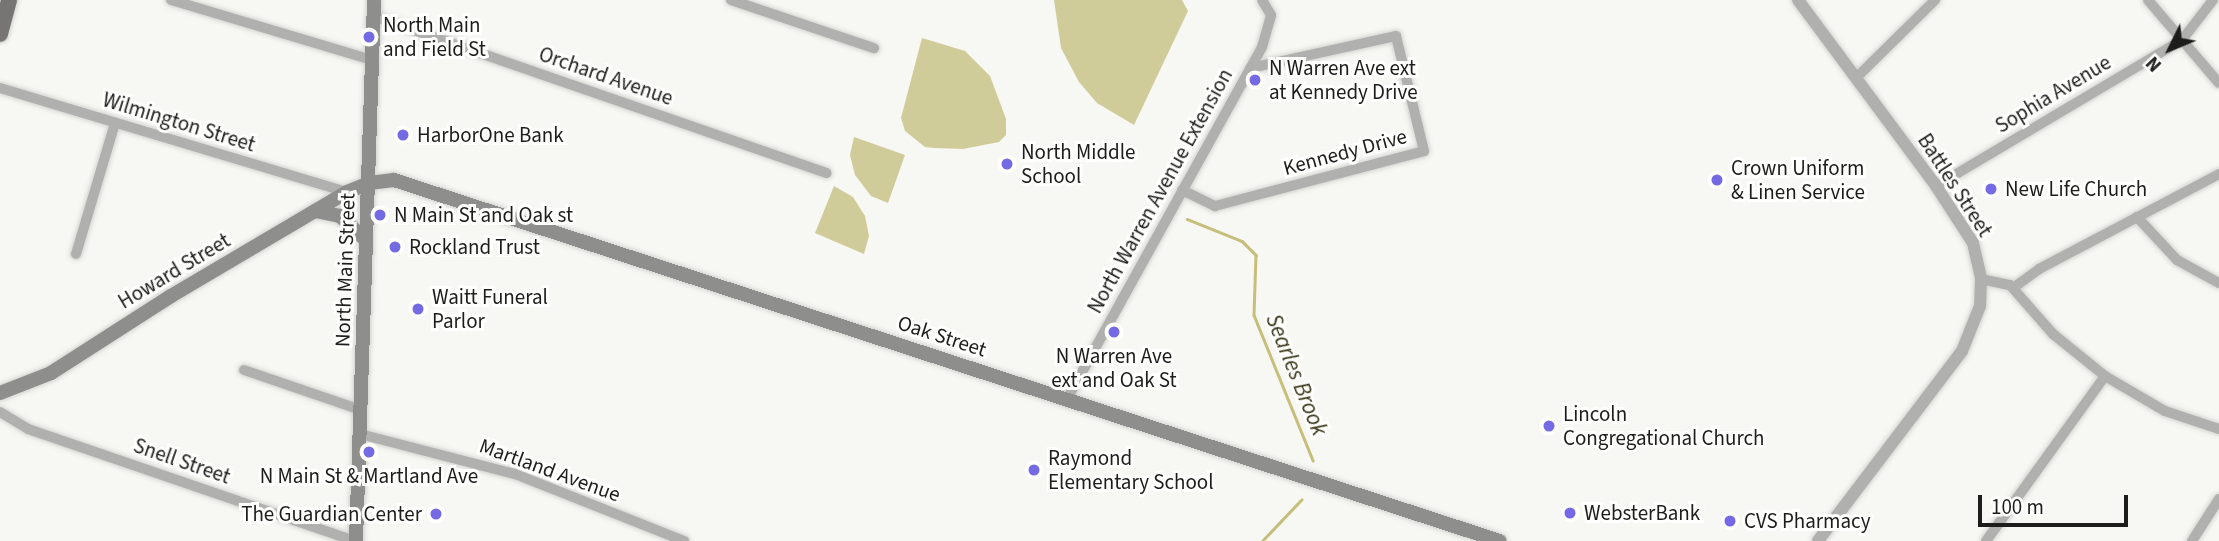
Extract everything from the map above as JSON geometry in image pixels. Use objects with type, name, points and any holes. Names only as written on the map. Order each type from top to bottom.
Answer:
[{"type":"main road","points":[[0,34],[9,0]]},
{"type":"main road","name":"North Main Street","points":[[356,541],[374,0]]},
{"type":"main road","name":"Oak Street","points":[[369,183],[394,180],[418,185],[1500,541]]},
{"type":"main road","name":"Howard Street","points":[[0,393],[51,373],[315,211],[347,192],[369,183]]},
{"type":"main road","points":[[315,211],[340,216],[366,240]]},
{"type":"street","points":[[171,0],[372,60]]},
{"type":"street","points":[[730,0],[874,48]]},
{"type":"street","name":"North Warren Avenue Extension","points":[[1067,399],[1250,68],[1270,27],[1271,15],[1262,0]]},
{"type":"street","name":"Battles Street","points":[[1798,0],[1936,186],[1973,243],[1981,279],[1980,306],[1962,351],[1818,541]]},
{"type":"street","points":[[1857,77],[1935,0]]},
{"type":"street","points":[[2148,0],[2219,83]]},
{"type":"street","name":"Sophia Avenue","points":[[1936,186],[2182,40],[2213,0]]},
{"type":"street","name":"Orchard Avenue","points":[[373,16],[827,173]]},
{"type":"street","name":"Kennedy Drive","points":[[1182,190],[1215,206],[1424,151],[1396,36],[1250,68]]},
{"type":"street","name":"Wilmington Street","points":[[0,88],[347,192]]},
{"type":"street","points":[[76,254],[116,123]]},
{"type":"street","points":[[2013,288],[2219,174]]},
{"type":"street","points":[[2137,217],[2177,260],[2219,283]]},
{"type":"street","points":[[1981,279],[2001,281],[2013,288],[2063,342],[2105,376],[2165,411],[2219,429]]},
{"type":"street","points":[[244,370],[361,410]]},
{"type":"street","points":[[1986,541],[2105,376]]},
{"type":"street","name":"Snell Street","points":[[0,412],[28,429],[356,541]]},
{"type":"street","name":"Martland Avenue","points":[[360,434],[515,474],[684,541]]},
{"type":"street","points":[[2192,541],[2219,499]]},
{"type":"shaded area","points":[[1054,0],[1182,0],[1188,11],[1134,125],[1097,103],[1079,82],[1061,48]]},
{"type":"shaded area","points":[[922,38],[965,51],[990,76],[1006,119],[1006,135],[999,142],[963,149],[925,147],[905,131],[901,118]]},
{"type":"shaded area","points":[[854,137],[905,155],[888,203],[871,196],[855,175],[850,155]]},
{"type":"shaded area","points":[[834,186],[853,197],[865,216],[869,236],[864,254],[815,233]]},
{"type":"waterway","name":"Searles Brook","points":[[1187,219],[1242,241],[1256,255],[1254,315],[1313,460]]},
{"type":"waterway","name":"Searles Brook","points":[[1262,541],[1301,500]]},
{"type":"place","name":"North Main and Field St","points":[[369,37]]},
{"type":"place","name":"N Warren Ave ext at Kennedy Drive","points":[[1255,80]]},
{"type":"place","name":"HarborOne Bank","points":[[403,135]]},
{"type":"place","name":"North Middle School","points":[[1007,164]]},
{"type":"place","name":"Crown Uniform & Linen Service","points":[[1717,180]]},
{"type":"place","name":"New Life Church","points":[[1991,189]]},
{"type":"place","name":"N Main St and Oak st","points":[[380,215]]},
{"type":"place","name":"Rockland Trust","points":[[395,247]]},
{"type":"place","name":"Waitt Funeral Parlor","points":[[418,309]]},
{"type":"place","name":"N Warren Ave ext and Oak St","points":[[1114,332]]},
{"type":"place","name":"Lincoln Congregational Church","points":[[1549,426]]},
{"type":"place","name":"N Main St & Martland Ave","points":[[369,452]]},
{"type":"place","name":"Raymond Elementary School","points":[[1034,470]]},
{"type":"place","name":"WebsterBank","points":[[1570,513]]},
{"type":"place","name":"The Guardian Center","points":[[436,514]]},
{"type":"place","name":"CVS Pharmacy","points":[[1730,521]]}]
